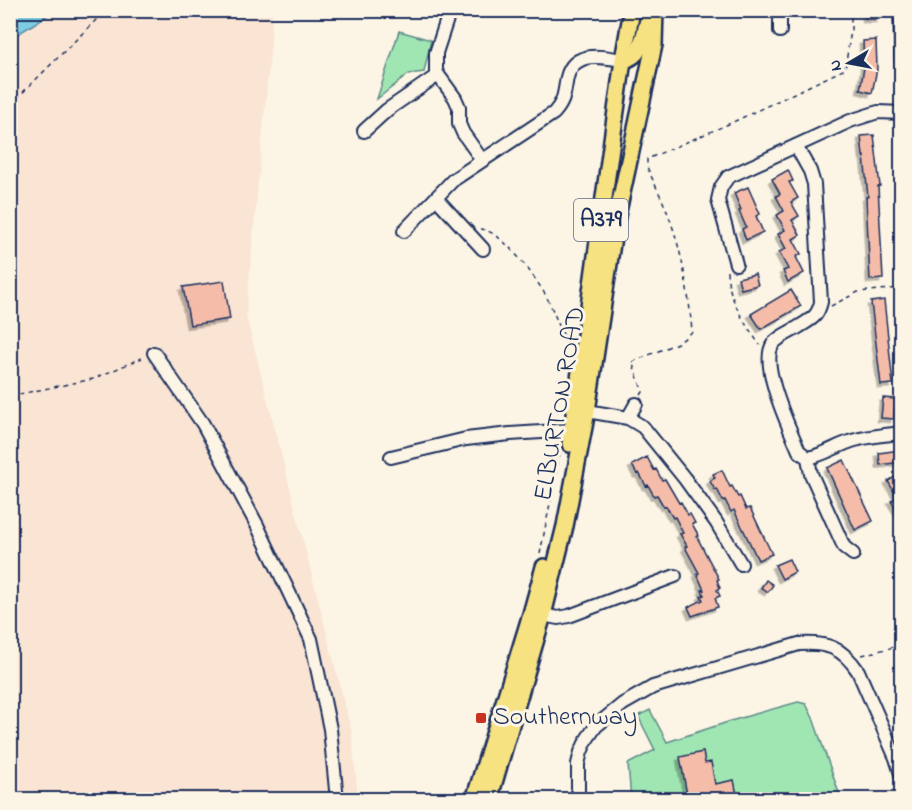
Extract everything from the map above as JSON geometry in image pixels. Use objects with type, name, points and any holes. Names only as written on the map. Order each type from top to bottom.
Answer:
[{"type":"main road","name":"ELBURTON ROAD","points":[[474,800],[542,576],[554,524],[584,352],[623,60],[632,10]]},
{"type":"main road","name":"ELBURTON ROAD","points":[[489,800],[543,615],[565,526],[587,411],[614,230],[654,45],[653,10]]},
{"type":"main road","name":"A379","points":[[623,60],[629,59],[639,51],[653,10]]},
{"type":"main road","name":"A379","points":[[615,120],[623,80],[632,75],[647,78]]},
{"type":"street","points":[[450,10],[436,53],[435,64],[438,75],[459,107],[459,124],[463,133],[482,160]]},
{"type":"street","points":[[780,10],[780,31]]},
{"type":"street","points":[[900,10],[902,69]]},
{"type":"street","points":[[404,231],[453,180],[554,113],[565,95],[569,70],[581,59],[604,57],[623,60]]},
{"type":"street","points":[[364,131],[387,110],[438,75]]},
{"type":"street","points":[[736,264],[718,200],[721,188],[728,177],[869,114],[902,113]]},
{"type":"street","points":[[796,146],[810,171],[814,184],[821,302],[818,313],[812,320],[774,343],[770,353],[773,387],[799,451],[808,458],[811,474],[844,547],[853,554]]},
{"type":"street","points":[[436,198],[483,249]]},
{"type":"street","points":[[154,352],[203,424],[257,525],[311,639],[330,729],[337,800]]},
{"type":"street","points":[[628,418],[636,404]]},
{"type":"street","points":[[587,411],[628,418],[643,427],[716,522],[741,564]]},
{"type":"street","points":[[392,457],[466,439],[569,430]]},
{"type":"street","points":[[808,458],[818,456],[850,441],[902,433]]},
{"type":"street","points":[[722,560],[734,553]]},
{"type":"street","points":[[543,615],[558,618],[569,616],[675,576]]},
{"type":"street","points":[[578,800],[578,764],[587,739],[596,726],[623,704],[652,687],[799,644],[827,644],[852,661],[896,758],[902,777]]},
{"type":"path","points":[[10,105],[98,18],[102,10]]},
{"type":"path","points":[[467,231],[483,229],[500,238],[523,262],[545,295],[568,345],[584,352]]},
{"type":"path","points":[[736,264],[726,273],[732,300],[751,332],[770,353]]},
{"type":"path","points":[[819,310],[858,292],[902,288]]},
{"type":"path","points":[[10,396],[93,379],[154,352]]},
{"type":"path","points":[[539,559],[569,430]]},
{"type":"path","points":[[848,659],[902,645]]},
{"type":"shaded area","points":[[10,11],[272,11],[246,315],[352,733],[358,799],[11,799]]},
{"type":"green space","points":[[399,31],[431,40],[424,72],[409,74],[377,99]]},
{"type":"green space","points":[[798,702],[806,704],[813,718],[841,799],[631,799],[628,764],[655,750],[638,716],[650,710],[667,742]]},
{"type":"water","points":[[10,11],[54,11],[18,34],[11,50]]},
{"type":"building","points":[[866,10],[879,10],[879,19],[866,19]]},
{"type":"building","points":[[876,40],[877,69],[872,93],[860,90],[864,68],[863,41]]},
{"type":"building","points":[[874,135],[880,186],[878,186],[883,279],[870,280],[866,197],[868,197],[861,136]]},
{"type":"building","points":[[788,170],[793,181],[789,182],[798,198],[791,202],[799,216],[792,220],[800,235],[793,239],[801,254],[796,257],[804,273],[788,282],[783,271],[788,269],[779,252],[786,249],[778,234],[785,230],[777,215],[784,211],[776,196],[780,194],[772,179]]},
{"type":"building","points":[[748,187],[760,214],[756,216],[763,232],[746,240],[742,229],[746,227],[734,193]]},
{"type":"building","points":[[755,274],[758,285],[741,289],[738,278]]},
{"type":"building","points":[[224,281],[230,319],[190,325],[183,287]]},
{"type":"building","points":[[791,290],[801,306],[761,329],[751,314]]},
{"type":"building","points":[[884,300],[893,384],[881,385],[871,302]]},
{"type":"building","points":[[883,398],[895,399],[894,419],[881,418]]},
{"type":"building","points":[[900,450],[901,462],[880,465],[879,453]]},
{"type":"building","points":[[647,457],[654,470],[656,469],[662,480],[665,479],[679,503],[681,502],[695,523],[692,524],[699,536],[697,537],[719,579],[717,580],[720,588],[717,590],[720,596],[715,598],[718,607],[692,616],[688,607],[703,600],[701,596],[704,595],[702,590],[704,590],[675,517],[673,518],[666,506],[664,507],[657,495],[654,496],[632,465]]},
{"type":"building","points":[[844,460],[873,521],[855,530],[827,468]]},
{"type":"building","points":[[722,470],[730,487],[732,486],[738,497],[740,496],[746,509],[750,508],[772,554],[758,560],[734,510],[731,512],[717,489],[715,490],[710,481],[715,478],[713,474]]},
{"type":"building","points":[[902,473],[902,518],[891,501],[897,497],[888,481]]},
{"type":"building","points":[[789,559],[795,572],[782,579],[775,565]]},
{"type":"building","points":[[766,580],[773,585],[768,592],[761,588]]},
{"type":"building","points":[[703,752],[705,763],[711,762],[715,784],[734,780],[738,800],[688,800],[680,757]]},
{"type":"place","name":"Southernway","points":[[481,718]]}]
